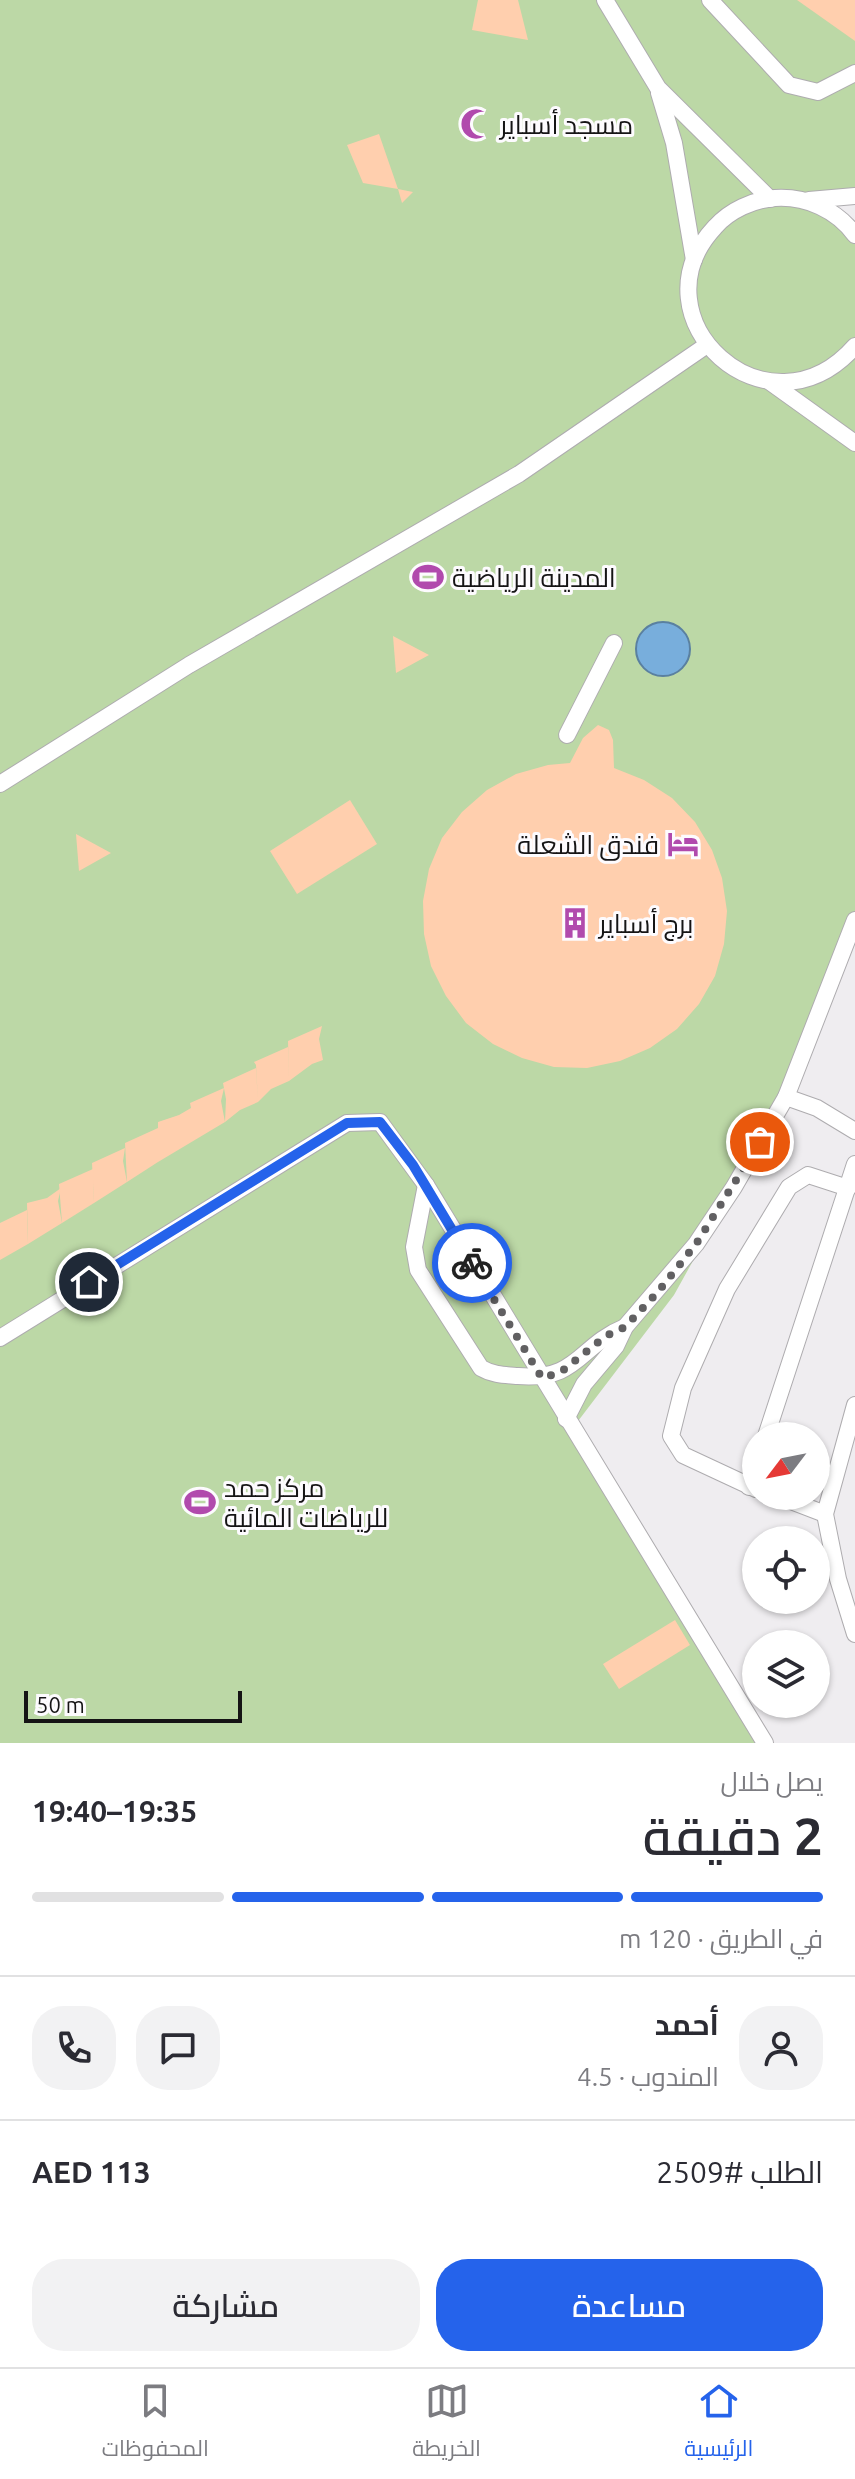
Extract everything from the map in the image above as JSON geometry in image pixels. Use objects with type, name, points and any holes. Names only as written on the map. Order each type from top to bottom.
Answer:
[{"type":"lane","points":[[605,0],[658,88],[770,199]]},
{"type":"lane","points":[[710,0],[789,85],[818,92],[855,73]]},
{"type":"lane","points":[[658,88],[674,143],[694,260],[690,304],[696,326],[707,345],[725,363],[746,376],[770,382],[796,382],[821,375],[843,360],[855,346]]},
{"type":"lane","points":[[694,260],[705,237],[723,219],[745,205],[770,199],[855,196]]},
{"type":"lane","points":[[803,200],[837,217],[855,235]]},
{"type":"lane","points":[[0,784],[189,665],[519,474],[707,345]]},
{"type":"lane","points":[[770,382],[855,443]]},
{"type":"lane","points":[[567,735],[614,643]]},
{"type":"lane","points":[[566,1419],[584,1384],[616,1346],[625,1327],[696,1244],[734,1187],[786,1097],[855,920]]},
{"type":"lane","points":[[786,1097],[817,1108],[855,1131]]},
{"type":"lane","points":[[0,1338],[347,1123],[380,1122],[426,1185],[765,1743]]},
{"type":"lane","points":[[771,1422],[855,1164]]},
{"type":"lane","points":[[742,1483],[683,1455],[671,1436],[683,1388],[727,1289],[789,1187],[808,1175],[848,1188]]},
{"type":"lane","points":[[426,1185],[414,1247],[423,1281],[481,1368],[496,1375],[542,1378],[561,1372],[606,1336],[625,1327]]},
{"type":"lane","points":[[855,1405],[825,1514],[838,1579],[855,1634]]},
{"type":"lane","points":[[815,1510],[825,1514]]},
{"type":"green space","name":"المدينة الرياضية","points":[[0,0],[855,0],[855,196],[806,200],[855,235],[855,920],[815,1029],[734,1187],[674,1295],[572,1429],[742,1706],[742,1718],[750,1718],[765,1743],[0,1743]]},
{"type":"water","points":[[663,622],[682,630],[690,649],[682,668],[663,676],[644,668],[636,649],[644,630]]},
{"type":"building","points":[[478,0],[518,0],[528,40],[472,30]]},
{"type":"building","points":[[797,0],[855,0],[855,41]]},
{"type":"building","points":[[379,134],[398,189],[363,183],[347,145]]},
{"type":"building","points":[[398,189],[413,192],[402,203]]},
{"type":"building","points":[[393,636],[429,655],[396,673]]},
{"type":"building","name":"برج أسباير","points":[[598,725],[609,730],[613,740],[614,768],[644,780],[672,798],[695,822],[712,850],[722,878],[727,911],[724,944],[715,976],[699,1004],[677,1029],[650,1048],[620,1061],[587,1068],[554,1067],[522,1058],[493,1044],[466,1023],[446,996],[431,966],[424,934],[423,901],[429,869],[442,838],[462,812],[487,790],[516,774],[548,765],[570,763],[583,738]]},
{"type":"building","points":[[350,800],[377,844],[297,894],[270,851]]},
{"type":"building","points":[[76,834],[111,853],[79,871]]},
{"type":"building","points":[[322,1026],[319,1039],[323,1060],[289,1081],[288,1041]]},
{"type":"building","points":[[288,1047],[289,1081],[271,1089],[258,1102],[254,1062]]},
{"type":"building","points":[[256,1068],[258,1102],[240,1110],[225,1122],[223,1083]]},
{"type":"building","points":[[224,1088],[221,1101],[225,1122],[158,1162],[158,1122],[191,1108],[190,1103]]},
{"type":"building","points":[[158,1128],[158,1162],[127,1182],[125,1143]]},
{"type":"building","points":[[125,1148],[123,1161],[127,1182],[94,1203],[92,1163]]},
{"type":"building","points":[[93,1169],[94,1203],[62,1223],[59,1184]]},
{"type":"building","points":[[61,1188],[58,1201],[62,1223],[28,1244],[27,1203],[47,1198]]},
{"type":"building","points":[[27,1210],[28,1244],[0,1260],[0,1223]]},
{"type":"building","points":[[675,1620],[690,1645],[619,1689],[603,1664]]},
{"type":"way so far","points":[[472,1263],[542,1378],[561,1372],[606,1336],[625,1327],[657,1293],[696,1244],[760,1142]]},
{"type":"place","name":"مسجد أسباير","points":[[476,124]]},
{"type":"place","name":"المدينة الرياضية","points":[[428,577]]},
{"type":"place","name":"فندق الشعلة","points":[[683,844]]},
{"type":"place","name":"برج أسباير","points":[[575,923]]},
{"type":"place","name":"مركز حمد للرياضات المائية","points":[[200,1502]]},
{"type":"route","points":[[89,1282],[347,1123],[380,1122],[413,1165],[472,1263]]}]
